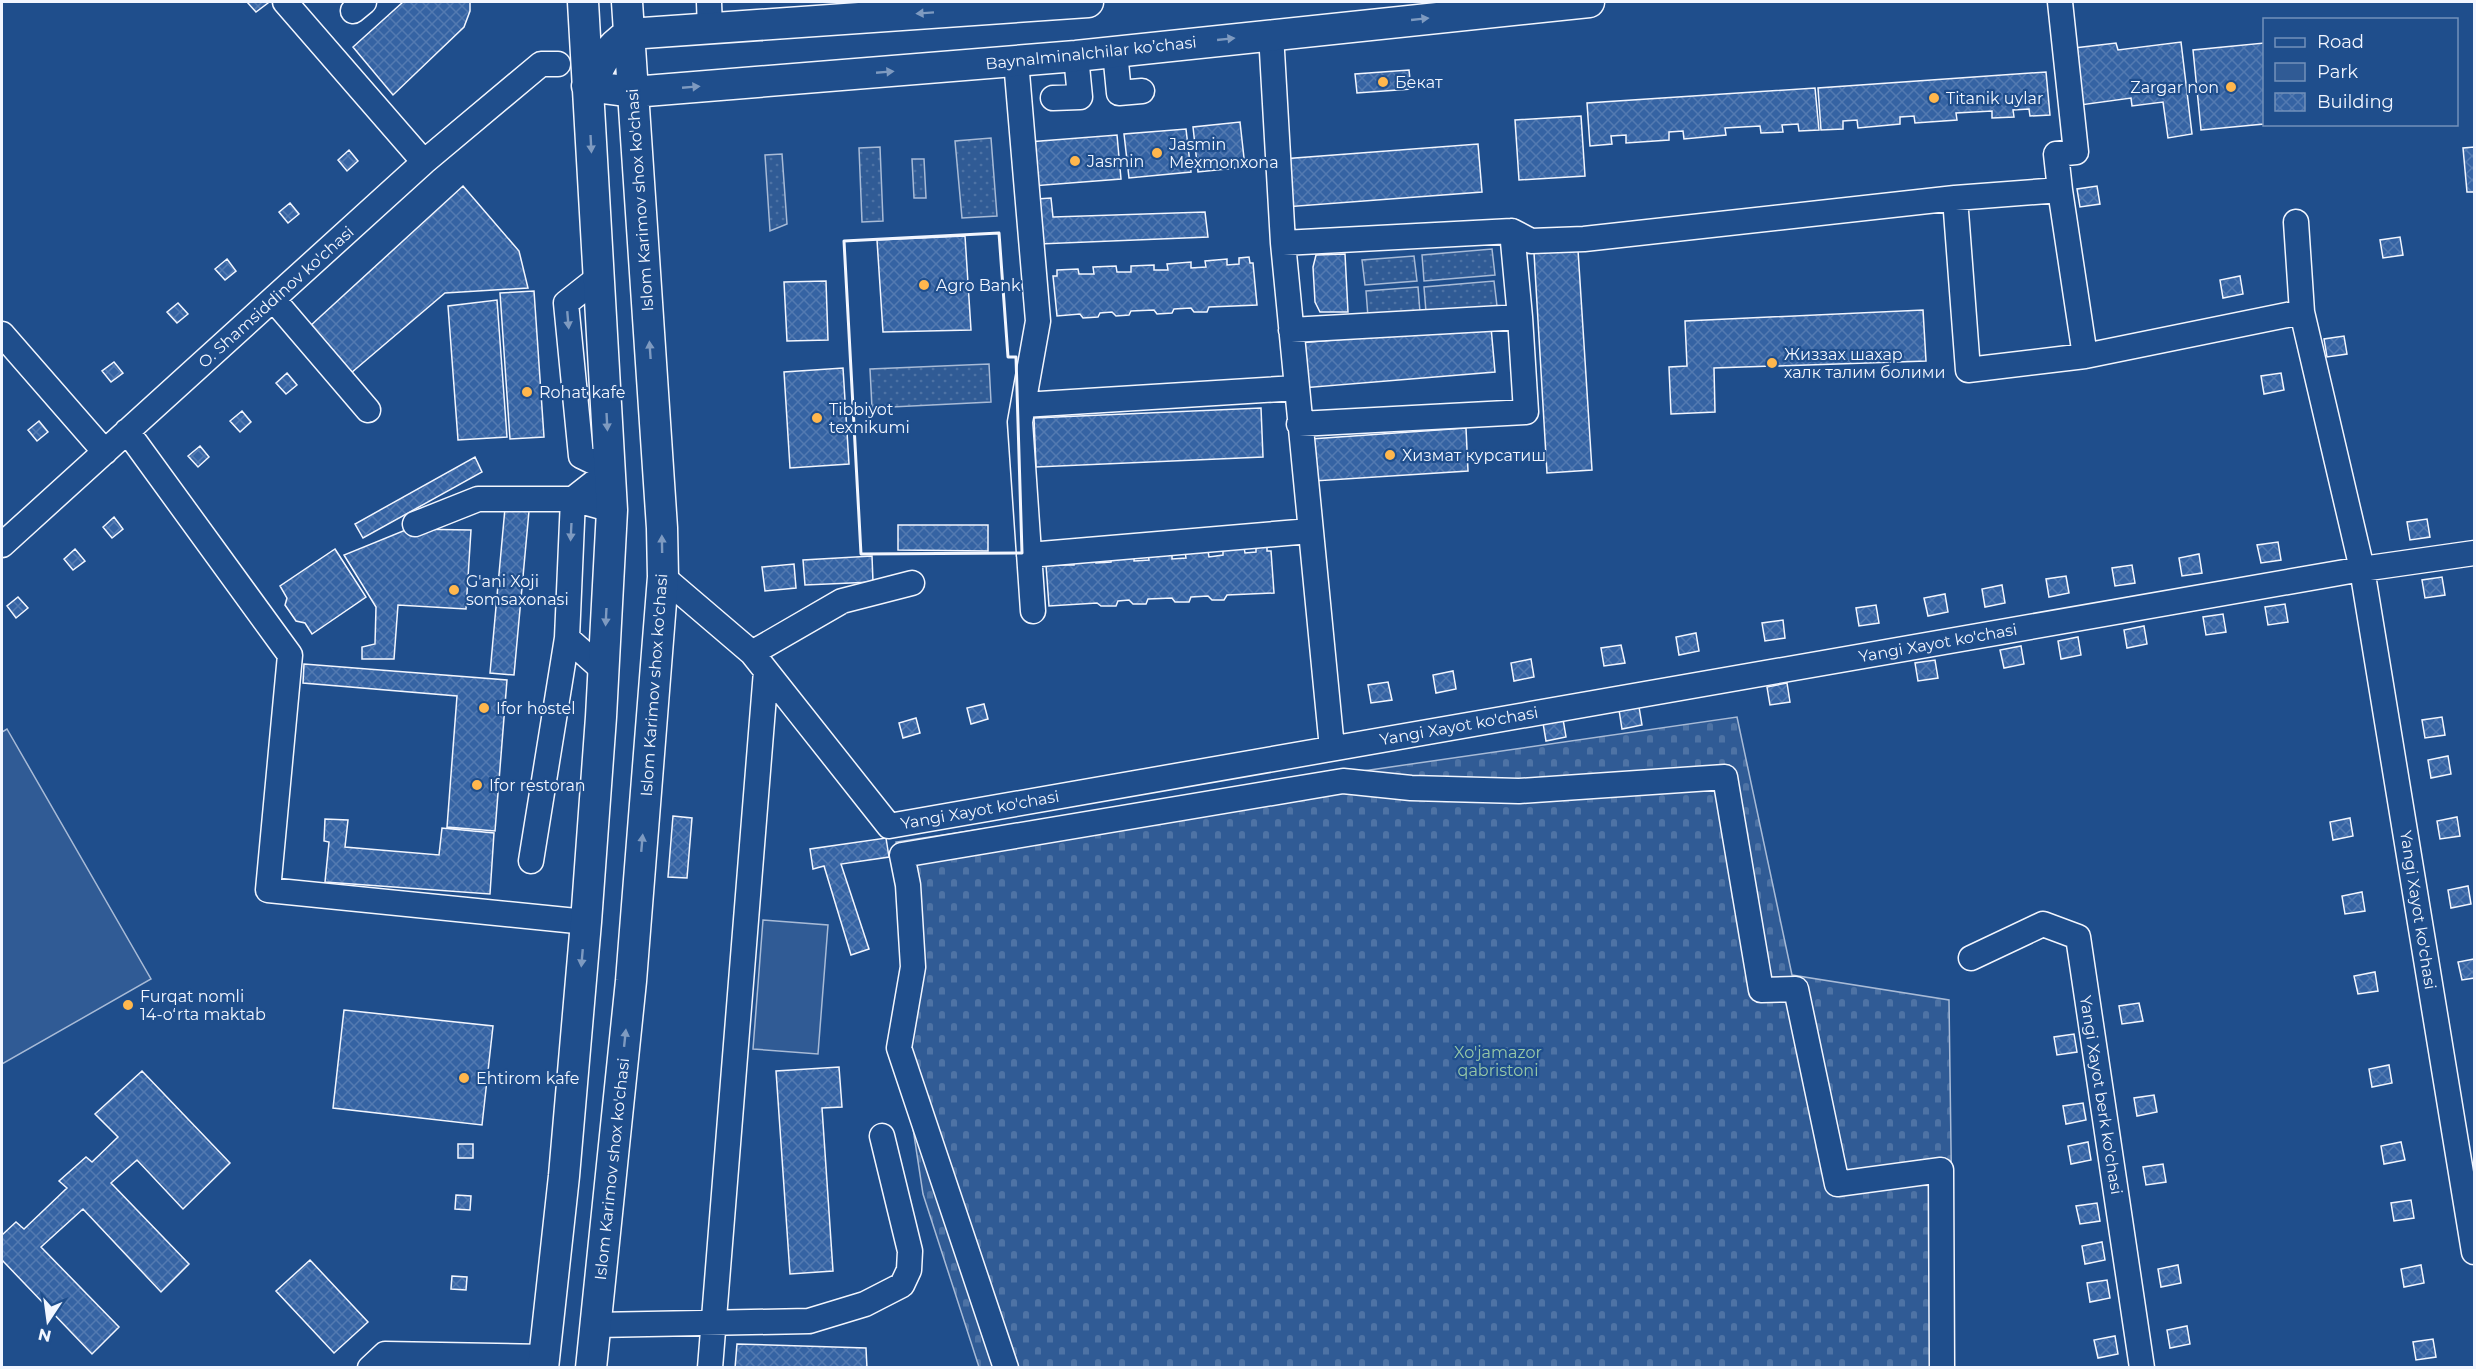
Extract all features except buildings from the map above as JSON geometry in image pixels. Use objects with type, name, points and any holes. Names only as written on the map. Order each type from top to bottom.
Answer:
[{"type":"main road","points":[[583,2],[612,510],[586,922],[545,1364],[564,1359],[579,1363],[584,1368]]},
{"type":"main road","name":"Islom Karimov shox ko'chasi","points":[[591,1368],[631,981],[663,577],[662,528],[627,2]]},
{"type":"main road","points":[[585,36],[629,34],[710,15],[1088,2]]},
{"type":"main road","name":"Baynalminalchilar ko’chasi","points":[[590,95],[1076,56],[1589,2]]},
{"type":"main road","points":[[590,95],[603,59],[611,48],[629,34]]},
{"type":"main road","points":[[564,1176],[567,1189],[578,1198],[585,1200],[592,1200],[604,1193],[611,1181]]},
{"type":"street","points":[[285,2],[424,162]]},
{"type":"street","points":[[2060,2],[2076,152],[2056,154],[2085,356]]},
{"type":"street","points":[[1271,34],[1283,243],[1332,748]]},
{"type":"street","points":[[585,36],[558,64],[590,95]]},
{"type":"street","points":[[1115,52],[1119,93],[1142,91]]},
{"type":"street","points":[[1053,98],[1080,97],[1076,56]]},
{"type":"street","points":[[1016,61],[1038,321],[1020,422],[1033,611]]},
{"type":"street","name":"O. Shamsiddinov ko'chasi","points":[[2,545],[424,162],[541,64],[558,64]]},
{"type":"street","points":[[1283,243],[1512,231],[1531,241],[1584,239],[1955,198],[2060,190]]},
{"type":"street","points":[[1955,198],[1968,370],[2085,356],[2302,312]]},
{"type":"street","name":"Yangi Xayot ko'chasi","points":[[2296,222],[2302,312],[2362,569],[2475,1252]]},
{"type":"street","points":[[1299,424],[1526,412],[1512,231]]},
{"type":"street","points":[[273,299],[368,410]]},
{"type":"street","points":[[1291,330],[1520,317]]},
{"type":"street","points":[[2,334],[105,452]]},
{"type":"street","points":[[1023,405],[1296,388]]},
{"type":"street","points":[[127,431],[290,655],[268,890],[586,922]]},
{"type":"street","points":[[531,861],[567,638],[573,500],[610,470]]},
{"type":"street","points":[[415,524],[478,499],[573,500],[612,510]]},
{"type":"street","points":[[1029,555],[1310,531]]},
{"type":"street","points":[[2362,569],[2475,553]]},
{"type":"street","name":"Yangi Xayot ko'chasi","points":[[663,577],[759,662],[889,826],[2362,569]]},
{"type":"street","points":[[710,1368],[715,1322],[759,662],[842,601],[912,583]]},
{"type":"street","points":[[567,638],[603,670]]},
{"type":"street","points":[[1006,1368],[899,1048],[913,968],[908,885],[902,855],[1343,781],[1412,788],[1519,791],[1725,777],[1761,990],[1796,989],[1837,1184],[1941,1170],[1942,1368]]},
{"type":"street","name":"Yangi Xayot berk ko'chasi","points":[[1971,958],[2043,924],[2078,937],[2142,1368]]},
{"type":"street","points":[[596,1325],[809,1321],[865,1304],[902,1285],[909,1270],[910,1251],[882,1136]]},
{"type":"street","points":[[370,1368],[385,1354],[545,1364]]},
{"type":"green space","points":[[991,138],[997,216],[962,218],[955,141]]},
{"type":"green space","points":[[880,147],[883,221],[862,222],[859,148]]},
{"type":"green space","points":[[782,154],[787,224],[770,231],[765,155]]},
{"type":"green space","points":[[912,159],[924,159],[926,198],[914,198]]},
{"type":"green space","points":[[1492,249],[1495,275],[1424,281],[1422,255]]},
{"type":"green space","points":[[1414,256],[1417,281],[1365,285],[1362,260]]},
{"type":"green space","points":[[1494,281],[1497,306],[1426,312],[1424,287]]},
{"type":"green space","points":[[1418,287],[1420,312],[1368,317],[1366,291]]},
{"type":"green space","points":[[989,364],[991,402],[872,408],[870,369]]},
{"type":"green space","name":"Xo'jamazor qabristoni","points":[[1737,717],[1792,975],[1949,1000],[1954,1367],[979,1367],[923,1194],[900,1043],[920,915],[896,842]]},
{"type":"green space","points":[[7,729],[151,979],[2,1064],[2,732]]},
{"type":"green space","points":[[763,920],[828,925],[818,1054],[753,1049]]},
{"type":"wall","points":[[999,233],[1008,357],[1016,357],[1022,553],[861,554],[844,241],[999,233]]},
{"type":"place","name":"Бекат","points":[[1383,82]]},
{"type":"place","name":"Zargar non","points":[[2231,87]]},
{"type":"place","name":"Titanik uylar","points":[[1934,98]]},
{"type":"place","name":"Jasmin Mexmonxona","points":[[1157,153]]},
{"type":"place","name":"Jasmin","points":[[1075,161]]},
{"type":"place","name":"Agro Bank","points":[[924,285]]},
{"type":"place","name":"Жиззах шахар халк талим болими","points":[[1772,363]]},
{"type":"place","name":"Rohat kafe","points":[[527,392]]},
{"type":"place","name":"Tibbiyot texnikumi","points":[[817,418]]},
{"type":"place","name":"Хизмат курсатиш","points":[[1390,455]]},
{"type":"place","name":"G'ani Xoji somsaxonasi","points":[[454,590]]},
{"type":"place","name":"Ifor hostel","points":[[484,708]]},
{"type":"place","name":"Ifor restoran","points":[[477,785]]},
{"type":"place","name":"Furqat nomli 14-oʻrta maktab","points":[[128,1005]]},
{"type":"place","name":"Ehtirom kafe","points":[[464,1078]]}]
